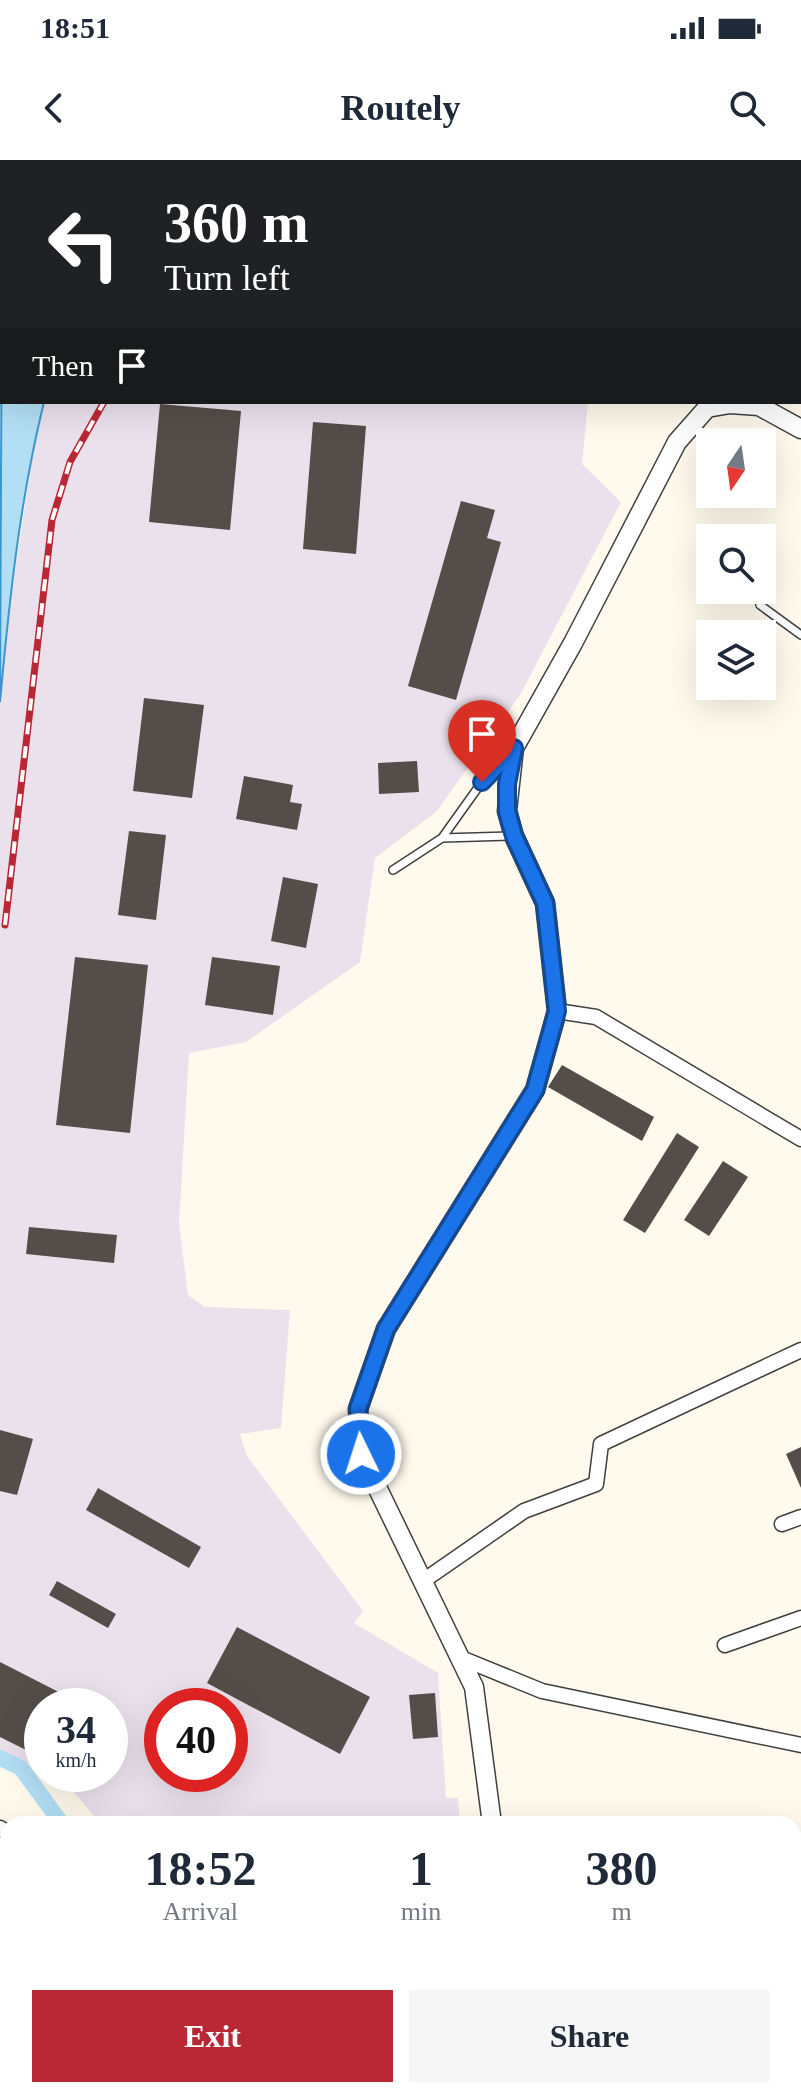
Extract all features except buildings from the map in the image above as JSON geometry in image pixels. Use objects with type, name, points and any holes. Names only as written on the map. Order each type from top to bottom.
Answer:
[{"type":"street","points":[[492,1816],[474,1687],[361,1454],[358,1409],[386,1329],[535,1090],[557,1011],[545,903],[514,836],[507,811],[507,784],[514,748],[573,643],[677,442],[707,408],[725,404]]},
{"type":"street","points":[[740,404],[759,406],[801,429]]},
{"type":"street","points":[[557,1011],[596,1017],[801,1139]]},
{"type":"street","points":[[423,1581],[524,1511],[596,1484],[601,1444],[801,1350]]},
{"type":"street","points":[[782,1524],[801,1517]]},
{"type":"street","points":[[725,1645],[801,1618]]},
{"type":"street","points":[[461,1658],[542,1691],[801,1745]]},
{"type":"lane","points":[[760,605],[801,635]]},
{"type":"lane","points":[[393,870],[442,838],[482,782],[514,748]]},
{"type":"lane","points":[[442,838],[514,836]]},
{"type":"shaded area","points":[[44,404],[588,404],[582,464],[621,502],[520,695],[436,812],[375,858],[360,962],[246,1042],[189,1053],[179,1224],[188,1295],[205,1307],[290,1310],[281,1428],[240,1434],[247,1456],[363,1611],[354,1623],[438,1673],[446,1798],[458,1798],[459,1816],[94,1816],[74,1792],[128,1792],[128,1688],[24,1688],[24,1761],[0,1750],[0,702],[7,626],[34,444]]},
{"type":"water","points":[[1,404],[44,404],[16,551],[0,702]]},
{"type":"waterway","points":[[0,1758],[21,1768],[56,1816]]},
{"type":"railway","points":[[5,925],[52,520],[70,462],[103,404]]},
{"type":"route","points":[[361,1454],[358,1409],[386,1329],[535,1090],[557,1011],[545,903],[514,836],[507,811],[507,784],[514,748],[482,782]]}]
